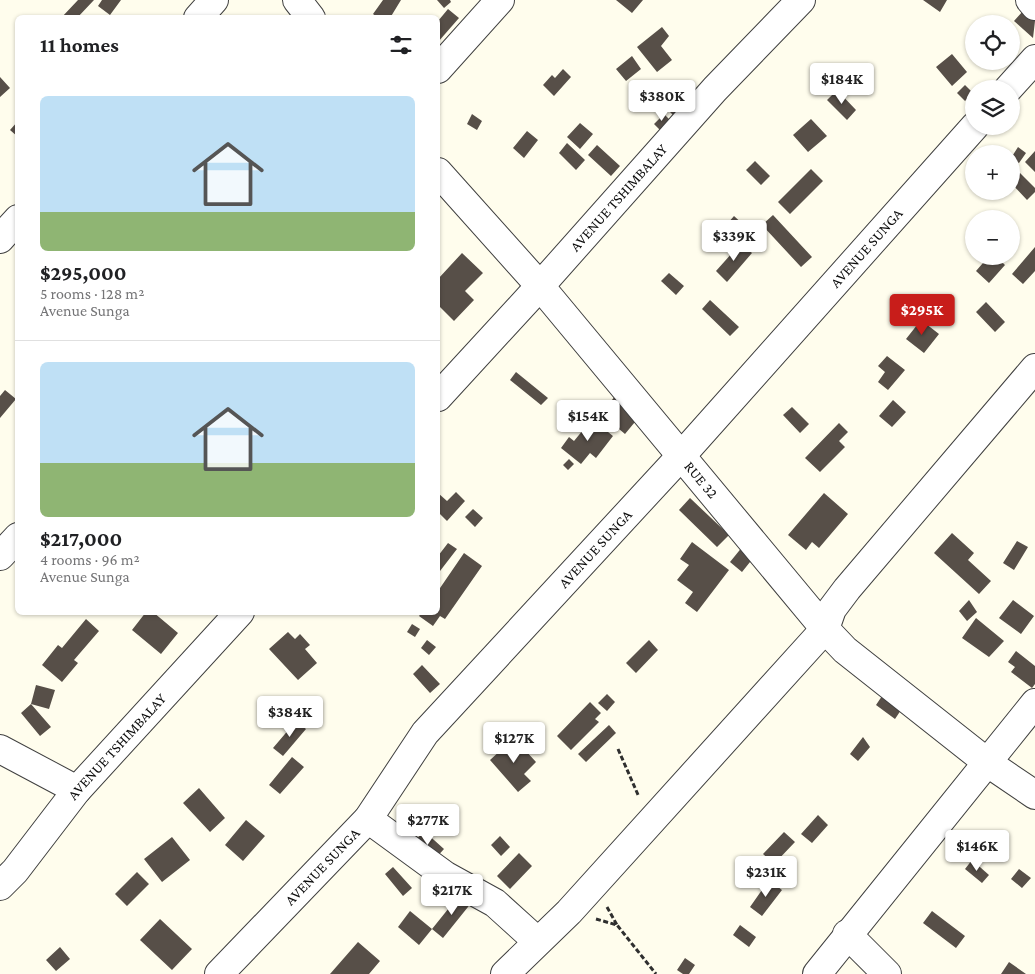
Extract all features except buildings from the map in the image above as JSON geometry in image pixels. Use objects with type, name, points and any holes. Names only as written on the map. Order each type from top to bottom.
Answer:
[{"type":"street","points":[[201,15],[214,0]]},
{"type":"street","points":[[298,0],[309,15]]},
{"type":"street","points":[[440,67],[500,0]]},
{"type":"street","name":"AVENUE TSHIMBALAY","points":[[440,395],[540,286],[715,89],[801,0]]},
{"type":"street","points":[[1030,0],[1035,6]]},
{"type":"street","points":[[1016,80],[1035,59]]},
{"type":"street","name":"AVENUE SUNGA","points":[[219,974],[368,819],[425,733],[681,456],[967,135]]},
{"type":"street","name":"RUE 32","points":[[440,174],[540,286],[825,629],[845,650],[988,763],[1035,795]]},
{"type":"street","points":[[0,239],[15,222]]},
{"type":"street","points":[[505,974],[569,912],[825,629],[832,609],[847,589],[1035,368]]},
{"type":"street","points":[[0,556],[15,540]]},
{"type":"street","name":"AVENUE TSHIMBALAY","points":[[0,886],[14,871],[77,790],[237,615]]},
{"type":"street","points":[[817,974],[847,934],[1035,703]]},
{"type":"street","points":[[0,749],[77,790]]},
{"type":"street","points":[[368,819],[446,876],[495,903],[537,941]]},
{"type":"street","points":[[847,934],[887,974]]},
{"type":"path","points":[[618,750],[643,807],[648,825]]},
{"type":"path","points":[[569,912],[617,925],[656,974]]}]
